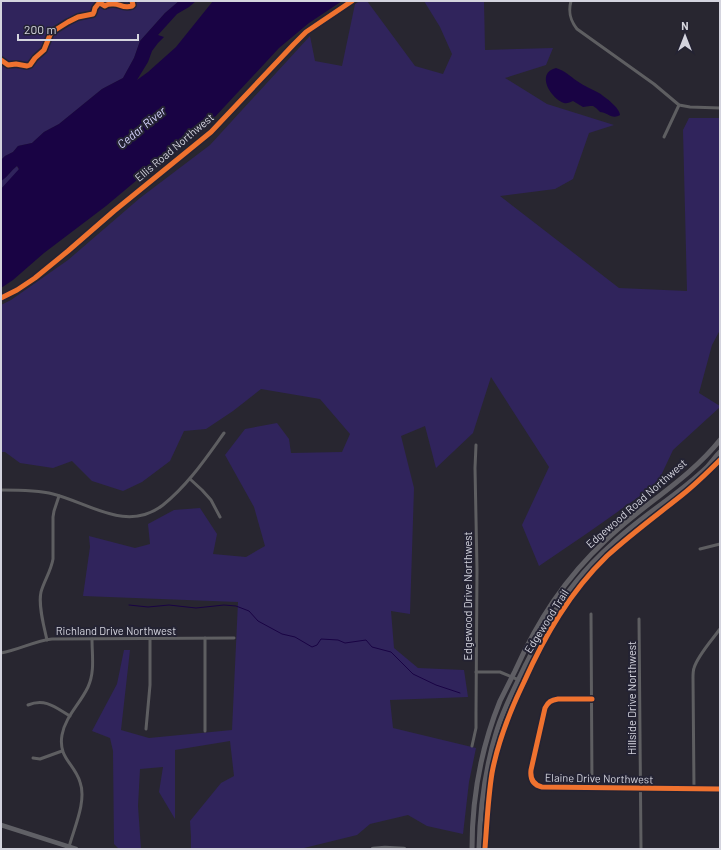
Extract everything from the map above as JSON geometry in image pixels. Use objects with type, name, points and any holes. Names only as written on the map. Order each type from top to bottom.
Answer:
[{"type":"main road","name":"Edgewood Road Northwest","points":[[472,849],[472,825],[475,794],[490,728],[525,648],[539,622],[561,590],[582,564],[606,539],[676,483],[720,440]]},
{"type":"main road","name":"Edgewood Road Northwest","points":[[479,849],[482,795],[497,730],[507,704],[546,625],[567,594],[587,569],[612,544],[683,487],[705,468],[720,452]]},
{"type":"street","name":"Ellis Road Northwest","points":[[1,298],[36,278],[114,210],[210,132],[306,32],[352,1]]},
{"type":"street","points":[[571,1],[569,15],[572,23],[577,29],[654,84],[679,105],[720,108]]},
{"type":"street","points":[[664,137],[679,105]]},
{"type":"street","points":[[1,490],[24,490],[48,493],[114,515],[132,517],[145,514],[163,505],[190,479],[224,433]]},
{"type":"street","name":"Edgewood Drive Northwest","points":[[472,746],[476,723],[476,445]]},
{"type":"street","points":[[190,479],[211,500],[220,517]]},
{"type":"street","points":[[47,640],[40,597],[52,565],[53,517],[59,496]]},
{"type":"street","points":[[700,549],[720,544]]},
{"type":"street","points":[[591,614],[592,788]]},
{"type":"street","name":"Hillside Drive Northwest","points":[[639,619],[641,849]]},
{"type":"street","points":[[694,789],[694,669],[701,655],[720,629]]},
{"type":"street","points":[[205,638],[205,731]]},
{"type":"street","name":"Richland Drive Northwest","points":[[1,653],[47,640],[234,638]]},
{"type":"street","points":[[69,847],[82,801],[82,792],[76,772],[67,761],[62,751],[62,736],[64,728],[88,687],[92,675],[92,639]]},
{"type":"street","points":[[146,729],[150,685],[150,639]]},
{"type":"street","points":[[476,672],[500,672],[519,680]]},
{"type":"street","name":"Elaine Drive Northwest","points":[[592,699],[558,699],[552,700],[548,703],[545,708],[531,774],[532,781],[538,786],[720,790]]},
{"type":"street","points":[[28,705],[36,702],[44,702],[70,716]]},
{"type":"street","points":[[34,758],[40,759],[62,751]]},
{"type":"street","points":[[1,825],[76,849]]},
{"type":"street","points":[[373,849],[404,849]]},
{"type":"shaded area","points":[[1,1],[179,1],[165,13],[140,41],[134,58],[123,78],[102,89],[59,124],[44,132],[32,143],[18,146],[13,152],[1,160]]},
{"type":"shaded area","points":[[360,1],[367,1],[415,66],[443,74],[452,54],[440,27],[424,1],[484,1],[485,50],[553,48],[546,65],[505,78],[547,104],[614,125],[589,133],[573,179],[555,189],[500,196],[619,288],[687,291],[683,130],[689,118],[720,118],[720,330],[712,345],[699,393],[720,407],[673,450],[657,484],[539,566],[522,525],[549,467],[491,377],[473,433],[436,468],[425,426],[401,436],[414,488],[410,614],[391,611],[394,648],[418,668],[464,670],[468,697],[390,700],[393,728],[476,748],[469,782],[463,834],[427,826],[408,815],[370,824],[357,835],[304,849],[191,849],[190,821],[221,783],[234,776],[230,741],[175,750],[175,819],[159,792],[163,767],[140,769],[138,806],[141,849],[119,849],[114,844],[113,751],[110,738],[92,731],[117,684],[124,650],[130,650],[121,730],[149,738],[232,730],[238,602],[83,596],[90,547],[89,536],[135,548],[150,544],[148,524],[174,510],[200,508],[217,534],[213,554],[246,557],[265,546],[254,507],[225,455],[245,429],[277,423],[289,439],[291,453],[342,452],[350,434],[320,399],[261,389],[233,411],[206,429],[184,431],[170,461],[142,482],[123,491],[92,481],[72,461],[53,468],[20,463],[5,452],[1,452],[1,305],[11,300],[68,260],[140,198],[210,145],[310,36],[315,61],[342,66],[355,4]]},
{"type":"shaded area","points":[[17,166],[19,170],[1,189],[1,181],[6,178]]},
{"type":"water","name":"Cedar River","points":[[179,1],[196,1],[177,14],[158,35],[164,37],[152,51],[148,62],[137,80],[176,47],[213,1],[342,1],[309,23],[279,48],[213,119],[187,143],[137,180],[1,288],[1,189],[19,169],[17,166],[6,178],[1,181],[1,160],[13,152],[18,146],[32,143],[44,132],[59,124],[102,89],[123,78],[134,58],[140,41],[165,13]]},
{"type":"water","points":[[556,68],[605,97],[618,109],[620,115],[614,117],[600,112],[593,106],[583,107],[573,101],[565,103],[559,101],[550,91],[546,80],[550,71]]},
{"type":"waterway","points":[[129,605],[148,607],[169,605],[196,608],[224,605],[236,606],[249,611],[258,621],[282,634],[295,637],[312,647],[317,645],[321,639],[338,640],[345,643],[366,640],[372,647],[391,652],[413,674],[436,685],[460,693]]},
{"type":"cycle path","points":[[1,60],[8,65],[30,65],[44,50],[52,32],[78,17],[93,14],[99,3],[105,6],[115,4],[129,7],[133,5],[132,1]]},
{"type":"cycle path","points":[[1,298],[17,290],[35,278],[211,132],[306,32],[352,1]]},
{"type":"cycle path","name":"Edgewood Trail","points":[[485,848],[492,773],[498,749],[514,704],[550,631],[581,584],[607,556],[687,491],[720,460]]},
{"type":"cycle path","points":[[592,699],[558,699],[553,700],[546,706],[531,770],[531,776],[536,785],[542,787],[720,789]]}]
